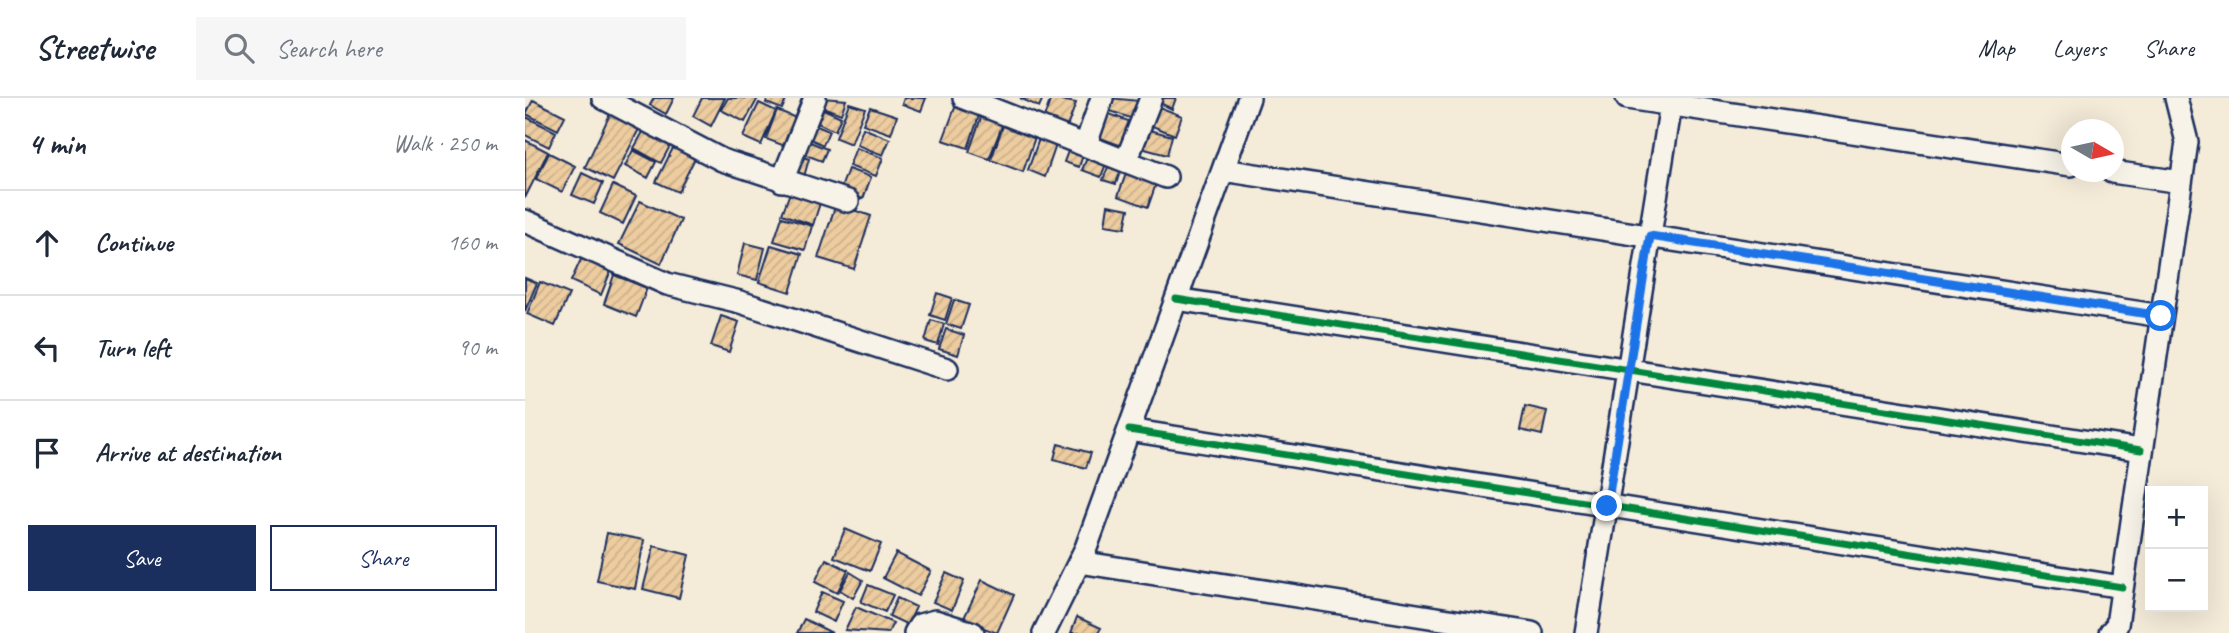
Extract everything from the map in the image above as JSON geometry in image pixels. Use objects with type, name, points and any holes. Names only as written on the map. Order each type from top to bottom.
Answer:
[{"type":"street","points":[[603,98],[722,160],[848,201]]},
{"type":"street","points":[[782,181],[815,98]]},
{"type":"street","points":[[964,98],[1166,177]]},
{"type":"street","points":[[1086,144],[1102,98]]},
{"type":"street","points":[[1126,161],[1151,98]]},
{"type":"street","points":[[1044,633],[1079,562],[1249,98]]},
{"type":"street","points":[[1627,98],[1671,101],[2061,163]]},
{"type":"street","points":[[2110,633],[2117,625],[2187,142],[2176,98]]},
{"type":"street","points":[[1587,633],[1671,101]]},
{"type":"street","points":[[1223,170],[2161,316]]},
{"type":"street","points":[[2124,174],[2181,182]]},
{"type":"street","points":[[525,221],[667,284],[740,303],[947,369]]},
{"type":"street","points":[[1177,299],[2141,450]]},
{"type":"street","points":[[1129,430],[2122,587]]},
{"type":"street","points":[[1079,562],[1532,633]]},
{"type":"street","points":[[915,633],[920,625],[935,621],[972,633]]},
{"type":"building","points":[[654,98],[674,98],[666,114],[650,105]]},
{"type":"building","points":[[702,98],[725,98],[711,126],[693,116]]},
{"type":"building","points":[[728,98],[758,98],[745,122],[721,110]]},
{"type":"building","points":[[768,98],[787,98],[782,109],[766,103]]},
{"type":"building","points":[[823,98],[846,100],[841,114],[820,106]]},
{"type":"building","points":[[904,98],[926,98],[921,111],[902,104]]},
{"type":"building","points":[[1020,98],[1043,98],[1039,107]]},
{"type":"building","points":[[1051,98],[1076,103],[1067,127],[1044,118]]},
{"type":"building","points":[[1109,98],[1140,101],[1133,119],[1105,109]]},
{"type":"building","points":[[1157,98],[1176,98],[1172,109],[1156,101]]},
{"type":"building","points":[[533,100],[565,116],[558,130],[526,114]]},
{"type":"building","points":[[759,103],[776,111],[761,145],[743,137]]},
{"type":"building","points":[[849,103],[865,108],[851,144],[836,138]]},
{"type":"building","points":[[956,105],[980,113],[968,148],[943,140]]},
{"type":"building","points":[[1154,105],[1182,116],[1175,135],[1147,124]]},
{"type":"building","points":[[819,107],[841,117],[835,131],[813,121]]},
{"type":"building","points":[[870,107],[897,116],[891,134],[863,124]]},
{"type":"building","points":[[777,110],[796,118],[785,146],[766,139]]},
{"type":"building","points":[[611,112],[640,127],[613,181],[585,167]]},
{"type":"building","points":[[1104,112],[1131,122],[1122,146],[1095,136]]},
{"type":"building","points":[[982,115],[1003,123],[989,159],[969,152]]},
{"type":"building","points":[[526,117],[556,132],[549,147],[525,135]]},
{"type":"building","points":[[1004,123],[1036,134],[1023,172],[991,160]]},
{"type":"building","points":[[812,124],[829,131],[823,145],[806,137]]},
{"type":"building","points":[[863,128],[890,139],[883,155],[857,145]]},
{"type":"building","points":[[1146,129],[1172,136],[1167,155],[1141,148]]},
{"type":"building","points":[[644,130],[671,144],[661,163],[634,148]]},
{"type":"building","points":[[1040,136],[1057,142],[1045,177],[1028,170]]},
{"type":"building","points":[[803,139],[827,149],[822,161],[798,152]]},
{"type":"building","points":[[525,140],[548,152],[525,198]]},
{"type":"building","points":[[674,146],[696,156],[678,192],[656,182]]},
{"type":"building","points":[[1070,146],[1084,152],[1079,167],[1064,162]]},
{"type":"building","points":[[856,148],[883,158],[876,176],[849,166]]},
{"type":"building","points":[[633,150],[656,162],[648,178],[625,166]]},
{"type":"building","points":[[549,153],[575,166],[562,192],[536,179]]},
{"type":"building","points":[[1089,153],[1107,161],[1101,177],[1082,170]]},
{"type":"building","points":[[797,155],[809,159],[803,180],[790,176]]},
{"type":"building","points":[[1110,162],[1122,166],[1116,184],[1103,180]]},
{"type":"building","points":[[1128,168],[1158,178],[1148,207],[1118,196]]},
{"type":"building","points":[[848,169],[871,177],[863,199],[840,191]]},
{"type":"building","points":[[582,173],[603,183],[594,204],[572,195]]},
{"type":"building","points":[[613,185],[636,196],[623,224],[600,213]]},
{"type":"building","points":[[791,190],[821,200],[813,225],[782,214]]},
{"type":"building","points":[[640,201],[681,220],[661,264],[619,244]]},
{"type":"building","points":[[836,204],[871,216],[854,269],[818,258]]},
{"type":"building","points":[[1108,205],[1129,209],[1125,228],[1105,225]]},
{"type":"building","points":[[782,217],[812,226],[805,250],[774,241]]},
{"type":"building","points":[[745,243],[765,248],[757,280],[737,275]]},
{"type":"building","points":[[771,245],[802,254],[790,292],[759,282]]},
{"type":"building","points":[[583,255],[612,268],[601,295],[571,281]]},
{"type":"building","points":[[614,275],[647,288],[636,317],[604,304]]},
{"type":"building","points":[[525,278],[537,283],[525,311]]},
{"type":"building","points":[[540,282],[569,294],[555,326],[527,314]]},
{"type":"building","points":[[937,293],[952,298],[945,320],[930,315]]},
{"type":"building","points":[[954,300],[969,305],[961,329],[946,324]]},
{"type":"building","points":[[721,316],[739,322],[729,352],[711,346]]},
{"type":"building","points":[[931,320],[944,324],[938,345],[925,341]]},
{"type":"building","points":[[946,329],[964,335],[958,355],[939,349]]},
{"type":"building","points":[[1525,406],[1547,411],[1542,435],[1520,430]]},
{"type":"building","points":[[1058,444],[1091,453],[1086,468],[1054,459]]},
{"type":"building","points":[[845,529],[881,544],[870,571],[834,557]]},
{"type":"building","points":[[607,533],[644,540],[635,589],[597,581]]},
{"type":"building","points":[[654,546],[689,555],[679,598],[643,589]]},
{"type":"building","points":[[896,553],[931,571],[918,596],[883,578]]},
{"type":"building","points":[[826,559],[848,570],[837,593],[815,582]]},
{"type":"building","points":[[850,572],[863,580],[853,598],[840,590]]},
{"type":"building","points":[[946,573],[964,581],[952,610],[933,602]]},
{"type":"building","points":[[982,580],[1014,595],[997,633],[963,620]]},
{"type":"building","points":[[868,585],[893,595],[885,612],[861,602]]},
{"type":"building","points":[[822,592],[843,601],[834,622],[813,612]]},
{"type":"building","points":[[897,598],[916,607],[908,625],[889,616]]},
{"type":"building","points":[[856,607],[893,623],[888,633],[845,630]]},
{"type":"building","points":[[1077,617],[1101,628],[1098,633],[1071,633]]},
{"type":"building","points":[[804,619],[832,633],[797,633]]},
{"type":"cycle path","points":[[1176,299],[2141,450]]},
{"type":"cycle path","points":[[1129,430],[2122,587]]},
{"type":"route","points":[[1607,506],[1650,236],[2161,316]]}]
